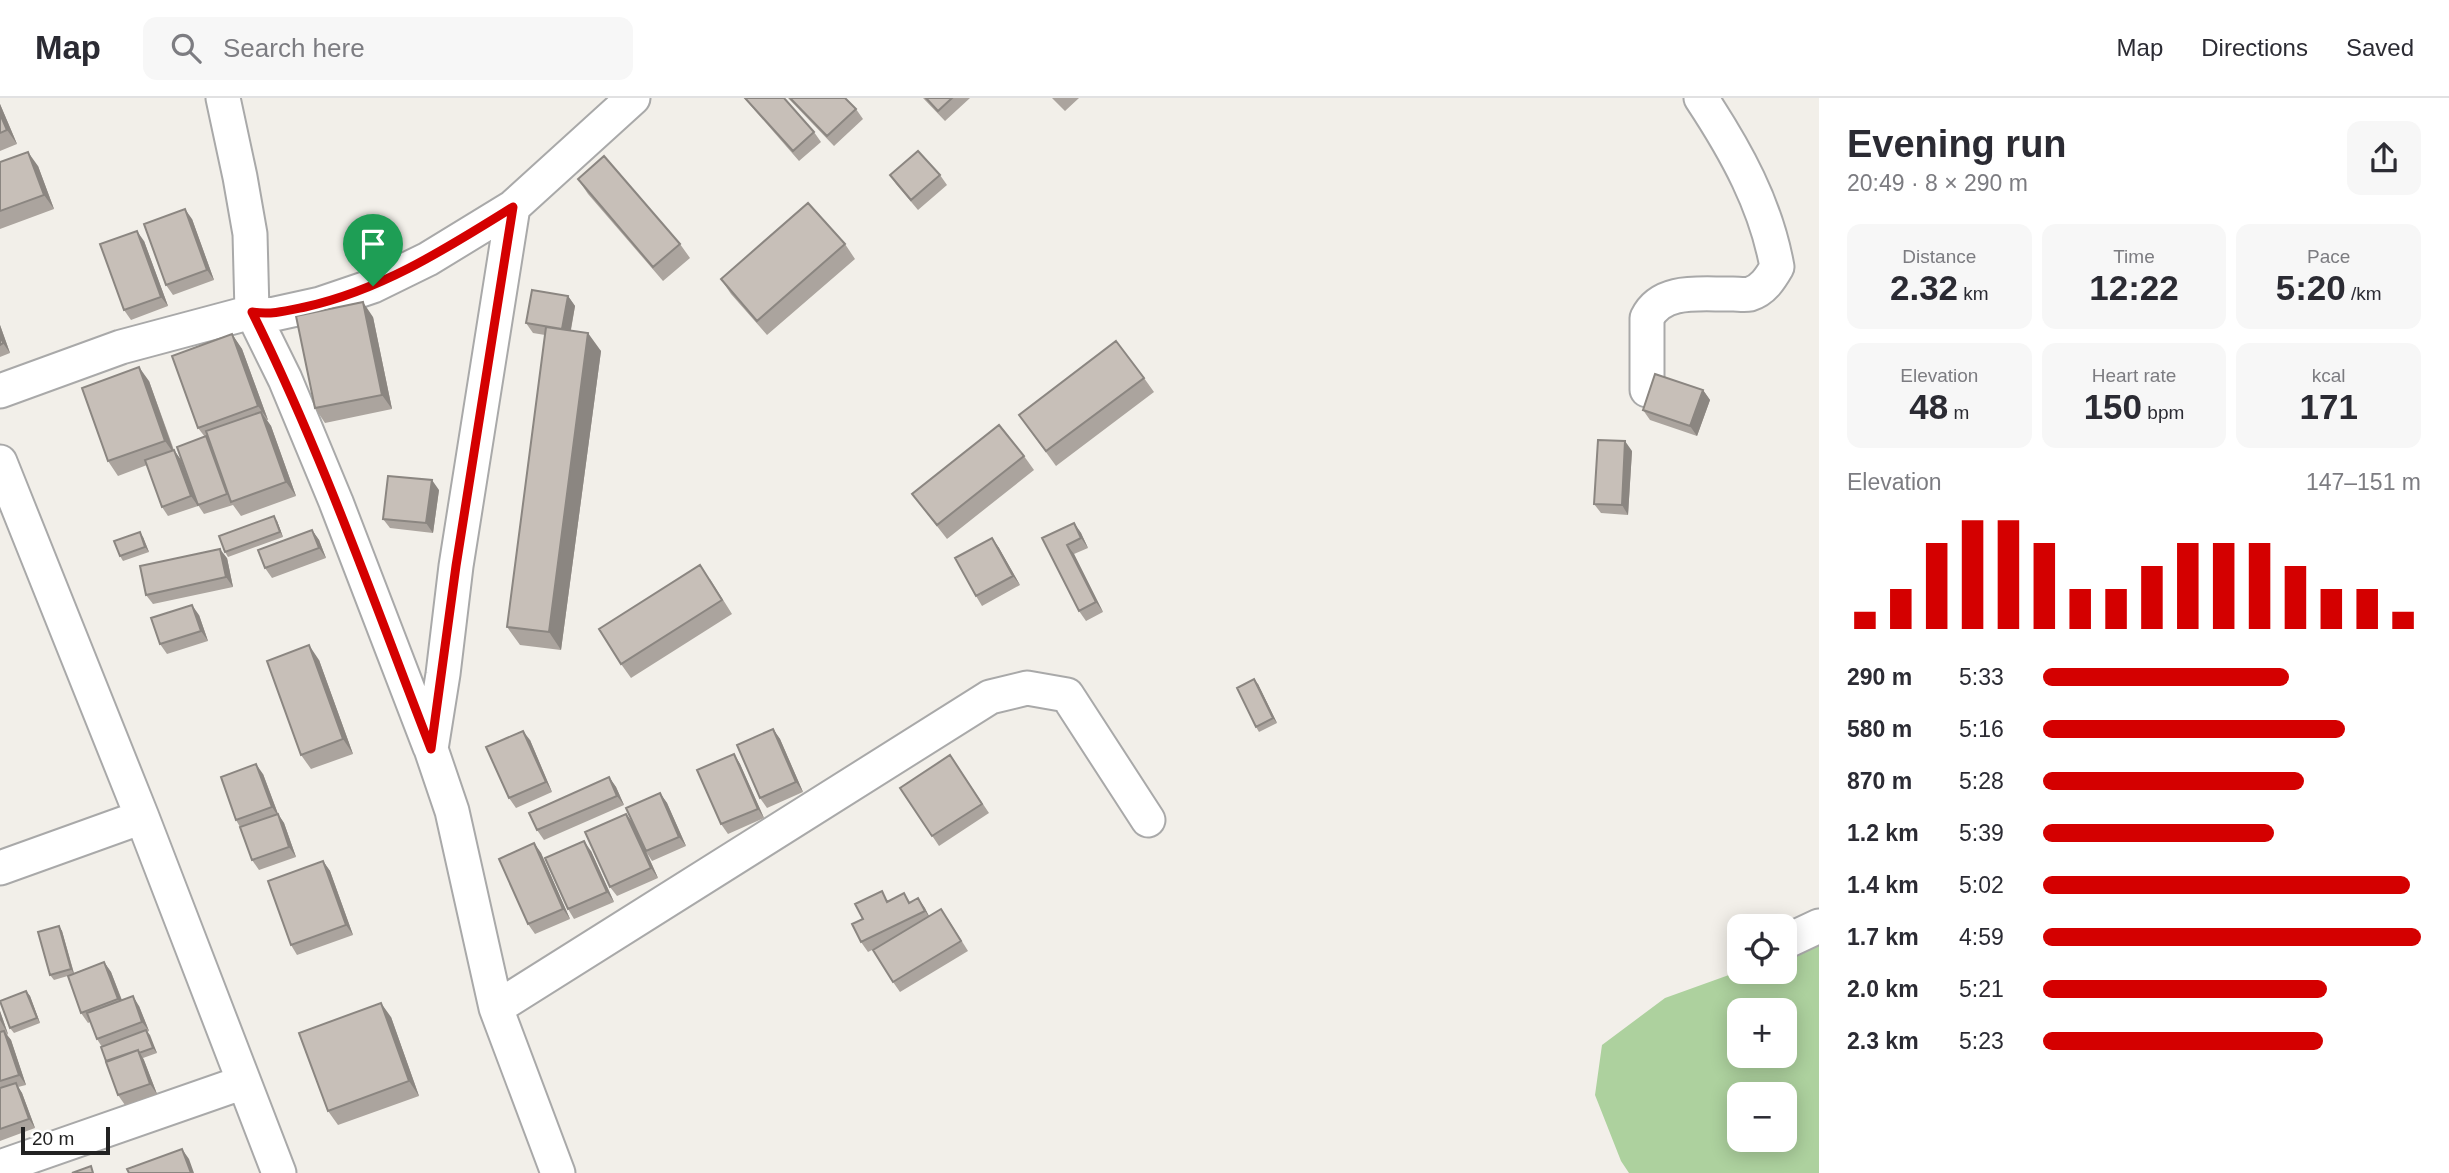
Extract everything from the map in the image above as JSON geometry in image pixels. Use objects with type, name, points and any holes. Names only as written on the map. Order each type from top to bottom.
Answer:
[{"type":"street","points":[[223,98],[250,234],[252,312],[285,379],[321,465],[431,749],[452,811],[496,1008],[558,1173]]},
{"type":"street","points":[[0,391],[121,347],[252,312],[270,315],[320,304],[373,286],[428,259],[513,207],[633,98]]},
{"type":"street","points":[[1647,390],[1647,318],[1652,307],[1676,295],[1749,294],[1767,284],[1777,267],[1761,206],[1726,135],[1702,98]]},
{"type":"street","points":[[431,749],[456,566],[513,207]]},
{"type":"street","points":[[0,462],[142,817],[279,1173]]},
{"type":"street","points":[[496,1008],[990,697],[1027,688],[1067,695],[1147,820]]},
{"type":"street","points":[[0,868],[142,817]]},
{"type":"street","points":[[1797,936],[1819,926]]},
{"type":"street","points":[[0,1167],[244,1082]]},
{"type":"green space","points":[[1819,942],[1819,1173],[1629,1173],[1621,1161],[1595,1095],[1602,1045],[1665,998],[1727,976],[1727,984],[1797,984],[1797,950]]},
{"type":"building","points":[[745,98],[784,98],[814,132],[793,151]]},
{"type":"building","points":[[790,98],[845,98],[856,109],[827,136]]},
{"type":"building","points":[[926,98],[952,98],[938,111]]},
{"type":"building","points":[[0,114],[7,130],[0,133]]},
{"type":"building","points":[[918,151],[940,175],[911,200],[890,175]]},
{"type":"building","points":[[28,152],[44,195],[0,211],[0,162]]},
{"type":"building","points":[[604,156],[680,244],[653,267],[578,179]]},
{"type":"building","points":[[808,203],[845,244],[757,321],[721,279]]},
{"type":"building","points":[[185,209],[207,270],[166,285],[144,224]]},
{"type":"building","points":[[137,231],[161,297],[124,310],[100,244]]},
{"type":"building","points":[[532,290],[568,296],[562,329],[526,323]]},
{"type":"building","points":[[363,302],[382,395],[315,408],[296,316]]},
{"type":"building","points":[[546,327],[588,333],[549,632],[507,627]]},
{"type":"building","points":[[232,334],[258,406],[198,428],[172,356]]},
{"type":"building","points":[[1116,341],[1144,378],[1046,451],[1019,415]]},
{"type":"building","points":[[139,367],[165,441],[108,461],[82,388]]},
{"type":"building","points":[[1655,374],[1703,390],[1690,426],[1643,410]]},
{"type":"building","points":[[261,412],[286,482],[231,502],[206,431]]},
{"type":"building","points":[[999,425],[1024,456],[937,525],[912,494]]},
{"type":"building","points":[[206,436],[227,494],[198,505],[177,447]]},
{"type":"building","points":[[1598,440],[1625,441],[1622,505],[1594,504]]},
{"type":"building","points":[[174,450],[191,496],[162,507],[145,460]]},
{"type":"building","points":[[388,476],[432,480],[426,523],[383,519]]},
{"type":"building","points":[[274,516],[280,532],[225,552],[219,536]]},
{"type":"building","points":[[1074,523],[1081,538],[1067,545],[1096,602],[1079,611],[1042,538]]},
{"type":"building","points":[[312,530],[319,548],[265,568],[258,550]]},
{"type":"building","points":[[140,532],[145,547],[120,556],[114,541]]},
{"type":"building","points":[[992,538],[1013,576],[976,596],[955,558]]},
{"type":"building","points":[[220,549],[226,577],[146,595],[140,566]]},
{"type":"building","points":[[700,565],[722,600],[621,664],[599,629]]},
{"type":"building","points":[[192,605],[201,631],[160,644],[151,618]]},
{"type":"building","points":[[309,645],[343,739],[301,755],[267,661]]},
{"type":"building","points":[[1254,679],[1273,718],[1256,727],[1237,688]]},
{"type":"building","points":[[773,729],[796,782],[760,798],[737,745]]},
{"type":"building","points":[[523,731],[546,782],[509,798],[486,747]]},
{"type":"building","points":[[734,754],[758,809],[721,824],[697,770]]},
{"type":"building","points":[[950,755],[982,804],[932,836],[900,788]]},
{"type":"building","points":[[256,764],[272,807],[236,820],[221,777]]},
{"type":"building","points":[[609,777],[617,796],[537,830],[529,813]]},
{"type":"building","points":[[660,793],[679,837],[646,851],[626,808]]},
{"type":"building","points":[[278,814],[289,847],[252,860],[240,827]]},
{"type":"building","points":[[626,814],[651,868],[610,887],[585,832]]},
{"type":"building","points":[[584,841],[607,892],[568,909],[545,858]]},
{"type":"building","points":[[534,843],[563,909],[528,924],[499,859]]},
{"type":"building","points":[[323,861],[346,925],[291,945],[268,881]]},
{"type":"building","points":[[882,891],[887,902],[904,893],[909,903],[918,898],[925,911],[861,942],[852,924],[863,919],[855,904]]},
{"type":"building","points":[[941,909],[961,941],[893,982],[873,950]]},
{"type":"building","points":[[59,926],[71,969],[50,975],[38,932]]},
{"type":"building","points":[[104,962],[118,999],[81,1013],[68,976]]},
{"type":"building","points":[[26,991],[37,1018],[10,1028],[0,1001]]},
{"type":"building","points":[[133,996],[142,1022],[97,1039],[87,1013]]},
{"type":"building","points":[[381,1003],[409,1081],[328,1111],[299,1033]]},
{"type":"building","points":[[146,1030],[153,1048],[106,1061],[101,1047]]},
{"type":"building","points":[[4,1031],[19,1075],[0,1081],[0,1032]]},
{"type":"building","points":[[138,1050],[150,1084],[118,1095],[106,1062]]},
{"type":"building","points":[[16,1083],[29,1119],[0,1129],[0,1088]]},
{"type":"building","points":[[182,1149],[191,1173],[129,1173],[127,1169]]},
{"type":"building","points":[[91,1166],[93,1173],[72,1173]]},
{"type":"route","points":[[513,207],[456,566],[431,749],[336,502],[285,379],[252,312],[270,315],[320,304],[373,286],[428,259],[513,207]]}]
